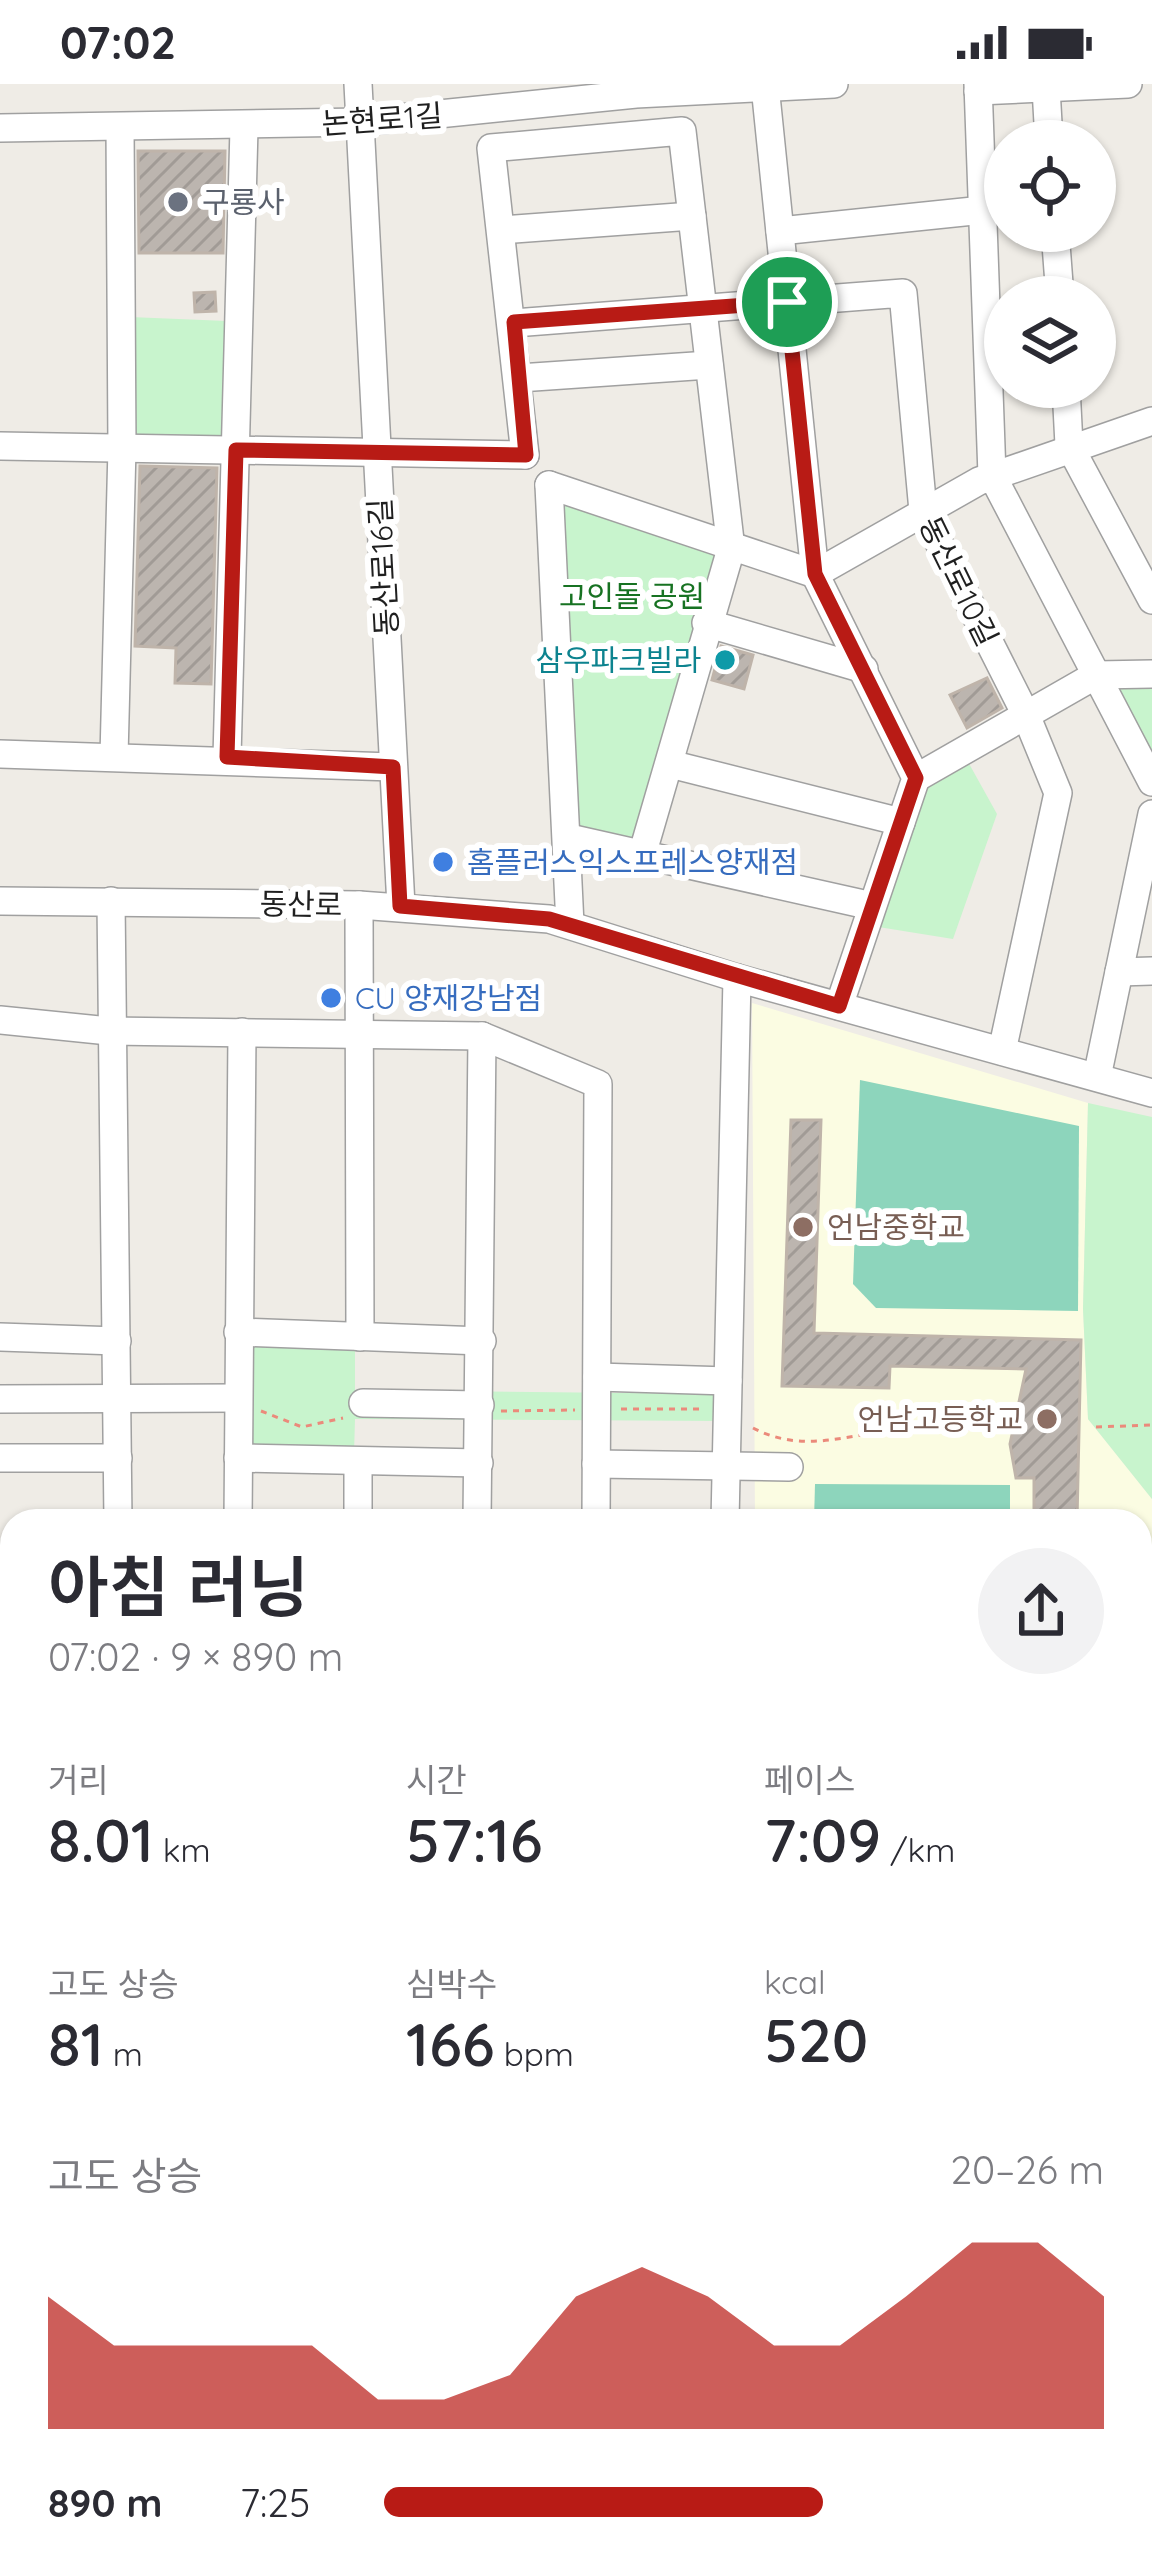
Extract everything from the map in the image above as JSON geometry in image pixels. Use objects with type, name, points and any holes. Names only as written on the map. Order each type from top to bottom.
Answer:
[{"type":"street","name":"동산로16길","points":[[358,84],[400,906]]},
{"type":"street","name":"논현로1길","points":[[0,128],[244,128],[360,122],[834,84]]},
{"type":"street","points":[[1128,84],[978,88],[992,475],[1152,782]]},
{"type":"street","points":[[765,86],[815,574],[916,778]]},
{"type":"street","points":[[1046,88],[1048,120]]},
{"type":"street","points":[[114,756],[122,448],[120,127]]},
{"type":"street","points":[[227,757],[244,128]]},
{"type":"street","points":[[642,855],[730,549],[682,130],[491,148],[526,455],[549,485],[730,549],[815,574],[992,475],[1152,421]]},
{"type":"street","points":[[780,231],[983,210]]},
{"type":"street","points":[[502,230],[692,216]]},
{"type":"street","name":"동산로10길","points":[[514,322],[903,293],[923,511],[1026,715],[1058,793],[1002,1051]]},
{"type":"street","points":[[519,378],[709,365]]},
{"type":"street","points":[[1067,408],[1070,445],[1152,600]]},
{"type":"street","points":[[0,446],[526,455]]},
{"type":"street","points":[[549,485],[570,925]]},
{"type":"street","points":[[706,623],[864,669]]},
{"type":"street","points":[[839,1006],[916,778],[1096,675],[1152,674]]},
{"type":"street","points":[[0,754],[227,757],[393,767]]},
{"type":"street","points":[[670,764],[901,822]]},
{"type":"street","points":[[1097,1078],[1147,862],[1152,814]]},
{"type":"street","points":[[569,838],[872,906]]},
{"type":"street","name":"동산로","points":[[0,901],[400,906],[549,919],[737,978],[1152,1093]]},
{"type":"street","points":[[111,902],[118,1509]]},
{"type":"street","points":[[358,905],[363,1034],[361,1336]]},
{"type":"street","points":[[1119,972],[1152,971]]},
{"type":"street","points":[[725,1509],[737,978]]},
{"type":"street","points":[[0,1020],[109,1031],[482,1036],[598,1084],[596,1509]]},
{"type":"street","points":[[238,1509],[242,1032]]},
{"type":"street","points":[[477,1509],[482,1036]]},
{"type":"street","points":[[238,1332],[482,1341]]},
{"type":"street","points":[[0,1337],[117,1340]]},
{"type":"street","points":[[597,1377],[728,1381]]},
{"type":"street","points":[[0,1399],[238,1398]]},
{"type":"street","points":[[363,1403],[480,1405]]},
{"type":"street","points":[[0,1458],[118,1457]]},
{"type":"street","points":[[238,1458],[478,1463]]},
{"type":"street","points":[[358,1463],[358,1509]]},
{"type":"street","points":[[596,1464],[789,1467]]},
{"type":"path","points":[[1096,1426],[1152,1425]]},
{"type":"shaded area","points":[[752,1003],[1088,1103],[1083,1309],[1088,1419],[1152,1499],[1152,1509],[755,1509]]},
{"type":"green space","points":[[130,317],[227,321],[227,436],[129,434]]},
{"type":"green space","name":"고인돌 공원","points":[[549,485],[731,549],[642,855],[569,838]]},
{"type":"green space","points":[[1152,684],[1152,761],[1113,686]]},
{"type":"green space","points":[[962,751],[997,814],[953,939],[866,925],[916,778]]},
{"type":"green space","points":[[860,1080],[1079,1126],[1078,1311],[876,1308],[853,1284]]},
{"type":"green space","points":[[1088,1103],[1152,1117],[1152,1499],[1088,1419],[1083,1309]]},
{"type":"green space","points":[[251,1343],[355,1345],[355,1390],[720,1394],[719,1421],[355,1419],[354,1454],[251,1452]]},
{"type":"green space","points":[[815,1484],[1010,1485],[1010,1509],[814,1509]]},
{"type":"building","name":"구룡사","points":[[138,151],[225,151],[223,253],[139,253]]},
{"type":"building","points":[[215,292],[216,311],[195,312],[194,293]]},
{"type":"building","points":[[140,466],[217,468],[211,684],[175,683],[176,648],[135,646]]},
{"type":"building","points":[[721,646],[753,655],[744,689],[712,680]]},
{"type":"building","points":[[987,678],[1002,708],[967,728],[950,695]]},
{"type":"building","name":"언남중학교","points":[[791,1120],[821,1120],[814,1333],[1081,1340],[1077,1509],[1034,1509],[1034,1478],[1016,1478],[1010,1444],[1026,1369],[890,1366],[889,1388],[782,1386]]},
{"type":"place","name":"구룡사","points":[[178,202]]},
{"type":"place","name":"삼우파크빌라","points":[[725,660]]},
{"type":"place","name":"홈플러스익스프레스양재점","points":[[443,862]]},
{"type":"place","name":"CU 양재강남점","points":[[331,998]]},
{"type":"place","name":"언남중학교","points":[[803,1227]]},
{"type":"place","name":"언남고등학교","points":[[1047,1419]]},
{"type":"route","points":[[787,302],[815,574],[916,778],[839,1006],[549,919],[400,906],[393,767],[227,757],[236,450],[526,455],[514,322],[787,302]]}]
